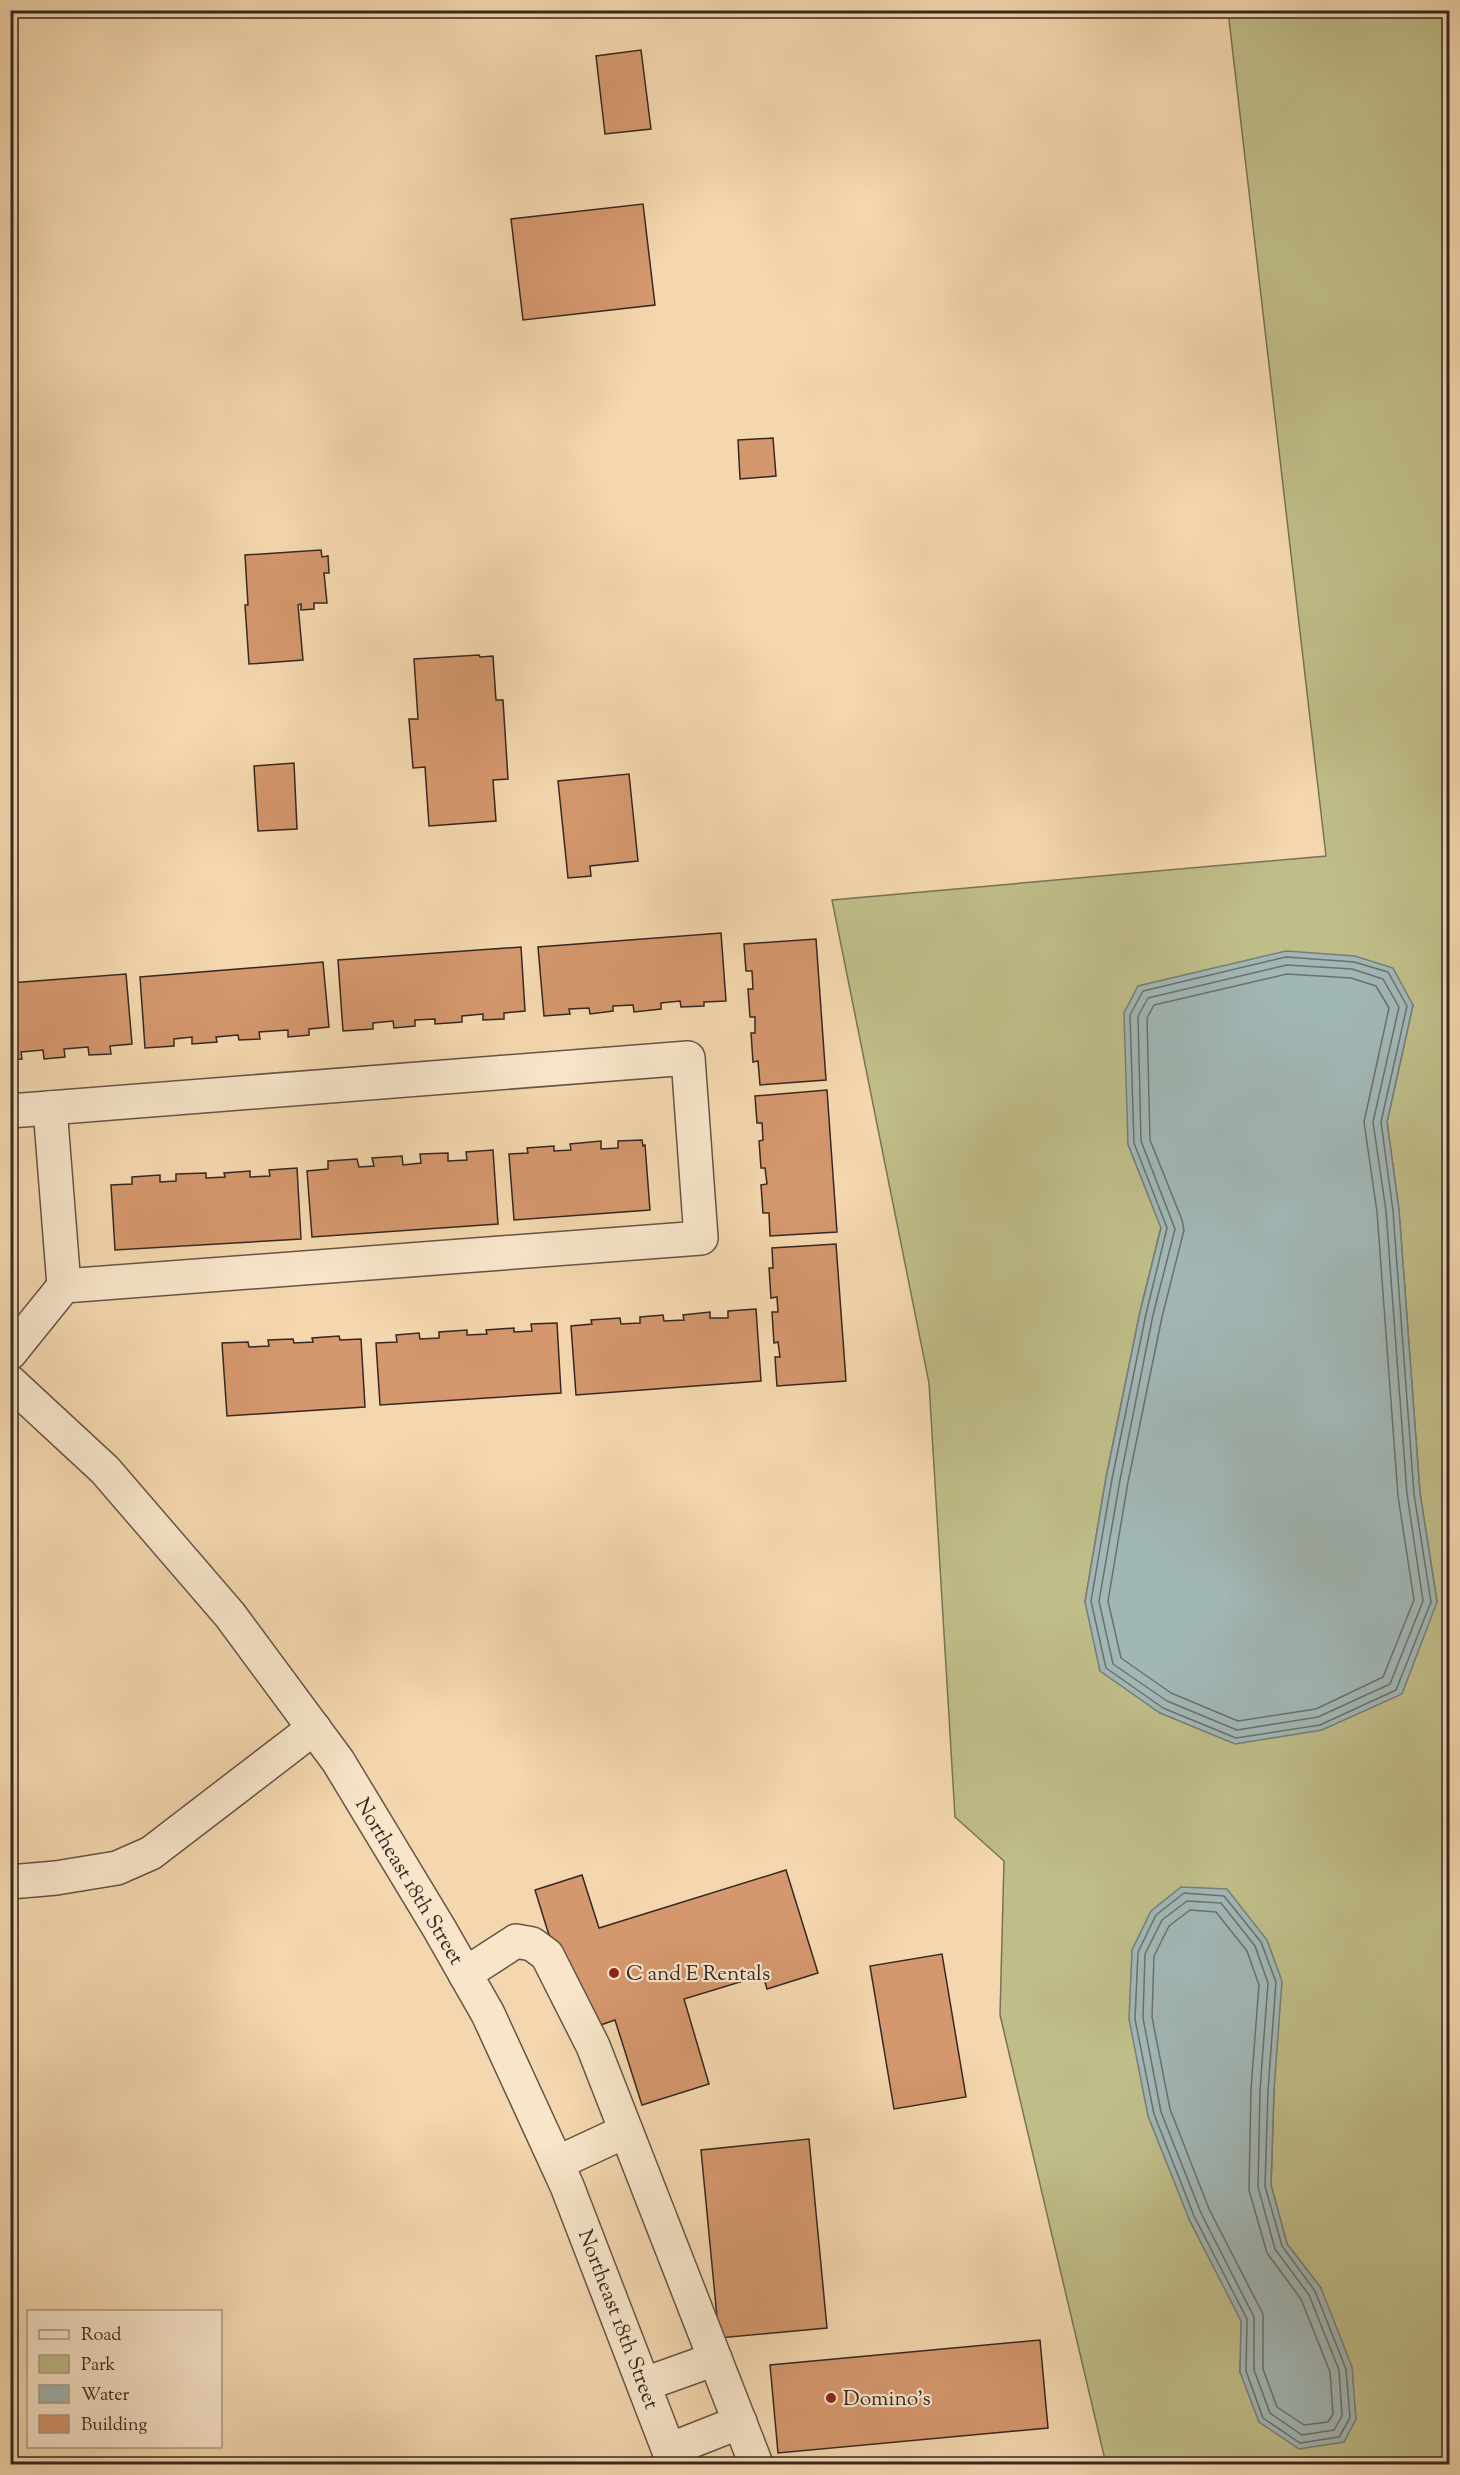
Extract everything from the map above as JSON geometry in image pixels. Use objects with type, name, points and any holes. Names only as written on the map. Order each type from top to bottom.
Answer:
[{"type":"street","points":[[10,1111],[687,1058],[701,1238],[64,1286]]},
{"type":"street","points":[[10,1353],[64,1286],[50,1108]]},
{"type":"street","name":"Northeast 18th Street","points":[[10,1382],[105,1470],[230,1615],[338,1761],[488,2014],[557,2163],[672,2457]]},
{"type":"street","points":[[10,1882],[56,1878],[117,1868],[151,1853],[314,1728]]},
{"type":"street","points":[[465,1974],[516,1941],[532,1944],[547,1955],[593,2046],[756,2464]]},
{"type":"street","points":[[557,2163],[626,2131]]},
{"type":"street","points":[[645,2384],[715,2359]]},
{"type":"street","points":[[672,2457],[740,2422]]},
{"type":"green space","points":[[1228,11],[1449,11],[1449,2464],[1106,2464],[1000,2015],[1004,1861],[955,1817],[929,1383],[832,900],[1326,856]],"holes":[[[1413,1005],[1387,1122],[1399,1210],[1420,1493],[1437,1602],[1085,1602],[1106,1478],[1140,1312],[1161,1227],[1128,1144]],[[1274,2090],[1271,2185],[1287,2244],[1321,2288],[1240,2372],[1242,2321],[1189,2219]]]},
{"type":"water","points":[[1286,951],[1355,956],[1393,968],[1413,1005],[1387,1122],[1399,1210],[1420,1493],[1437,1602],[1402,1694],[1322,1730],[1235,1744],[1160,1713],[1100,1671],[1085,1602],[1106,1478],[1140,1312],[1161,1228],[1128,1144],[1124,1013],[1138,986]]},
{"type":"water","points":[[1181,1887],[1227,1889],[1267,1940],[1282,1981],[1274,2090],[1271,2185],[1287,2244],[1321,2288],[1352,2367],[1356,2419],[1344,2442],[1299,2449],[1259,2422],[1240,2372],[1241,2321],[1189,2219],[1148,2116],[1129,2019],[1132,1950],[1151,1911]]},
{"type":"building","points":[[641,50],[651,129],[605,134],[596,56]]},
{"type":"building","points":[[643,204],[655,305],[523,320],[511,219]]},
{"type":"building","points":[[773,438],[776,476],[740,479],[738,440]]},
{"type":"building","points":[[321,550],[322,557],[328,556],[329,573],[324,573],[327,603],[314,603],[314,609],[301,610],[301,604],[298,605],[303,660],[249,664],[245,605],[248,605],[245,555]]},
{"type":"building","points":[[479,655],[480,657],[493,656],[496,700],[503,700],[508,779],[493,780],[496,821],[429,826],[425,767],[413,768],[409,719],[418,719],[414,659]]},
{"type":"building","points":[[294,763],[297,829],[258,831],[254,766]]},
{"type":"building","points":[[629,774],[638,861],[590,866],[591,876],[568,878],[558,781]]},
{"type":"building","points":[[721,933],[726,1001],[704,1002],[704,1006],[681,1007],[680,1001],[661,1003],[661,1009],[634,1012],[633,1005],[613,1006],[613,1011],[590,1014],[589,1008],[569,1009],[570,1014],[544,1016],[538,947]]},
{"type":"building","points":[[816,939],[826,1080],[760,1085],[758,1061],[753,1062],[751,1033],[755,1033],[755,1017],[750,1017],[748,989],[753,989],[752,971],[746,971],[744,944]]},
{"type":"building","points":[[521,947],[525,1011],[504,1013],[504,1019],[483,1020],[483,1014],[462,1016],[462,1022],[435,1024],[435,1019],[415,1020],[415,1026],[394,1028],[393,1021],[373,1023],[373,1029],[343,1031],[338,960]]},
{"type":"building","points":[[323,962],[329,1027],[309,1029],[309,1035],[288,1037],[288,1030],[259,1032],[260,1039],[239,1040],[238,1035],[216,1037],[217,1042],[192,1044],[192,1037],[174,1039],[174,1046],[145,1048],[140,977]]},
{"type":"building","points":[[126,974],[132,1044],[110,1046],[111,1054],[89,1055],[88,1047],[64,1049],[65,1057],[44,1059],[43,1050],[21,1052],[22,1059],[10,1060],[10,983]]},
{"type":"building","points":[[827,1090],[837,1232],[770,1236],[769,1213],[763,1213],[761,1185],[767,1184],[765,1168],[761,1168],[759,1141],[763,1140],[762,1123],[757,1123],[755,1096]]},
{"type":"building","points":[[642,1140],[643,1146],[645,1145],[650,1210],[514,1220],[509,1154],[528,1153],[527,1148],[554,1146],[554,1151],[571,1150],[570,1144],[601,1141],[601,1149],[618,1148],[618,1141]]},
{"type":"building","points":[[493,1150],[498,1224],[312,1237],[307,1171],[328,1169],[328,1161],[357,1159],[359,1167],[374,1166],[372,1158],[402,1156],[403,1165],[421,1163],[420,1154],[448,1153],[448,1161],[467,1160],[466,1152]]},
{"type":"building","points":[[297,1168],[301,1239],[115,1250],[111,1185],[132,1184],[132,1177],[160,1175],[160,1182],[176,1181],[176,1174],[206,1173],[206,1178],[225,1177],[224,1173],[250,1171],[250,1177],[270,1176],[269,1170]]},
{"type":"building","points":[[836,1244],[846,1381],[777,1386],[775,1357],[780,1357],[778,1342],[774,1343],[772,1312],[778,1312],[777,1297],[771,1298],[769,1268],[773,1268],[772,1248]]},
{"type":"building","points":[[756,1309],[761,1381],[576,1395],[571,1326],[592,1324],[591,1320],[620,1318],[621,1324],[640,1323],[640,1317],[663,1315],[664,1321],[684,1320],[683,1315],[710,1312],[710,1318],[728,1318],[728,1311]]},
{"type":"building","points":[[557,1323],[561,1393],[380,1405],[376,1343],[397,1342],[396,1335],[419,1333],[420,1339],[439,1338],[439,1332],[467,1330],[467,1335],[487,1334],[486,1330],[514,1328],[514,1332],[532,1331],[531,1324]]},
{"type":"building","points":[[339,1336],[340,1340],[361,1339],[365,1407],[227,1416],[222,1343],[248,1342],[249,1347],[269,1346],[268,1340],[293,1339],[294,1343],[313,1342],[312,1338]]},
{"type":"building","points":[[786,1870],[818,1973],[767,1989],[763,1975],[684,1999],[709,2084],[642,2105],[615,2020],[592,2028],[548,1932],[535,1890],[582,1875],[599,1928]]},
{"type":"building","points":[[942,1954],[966,2097],[894,2109],[870,1966]]},
{"type":"building","points":[[809,2139],[827,2328],[719,2338],[701,2150]]},
{"type":"building","points":[[1040,2340],[1048,2428],[778,2453],[770,2365]]},
{"type":"place","name":"C and E Rentals","points":[[614,1973]]},
{"type":"place","name":"Domino's","points":[[831,2398]]}]
